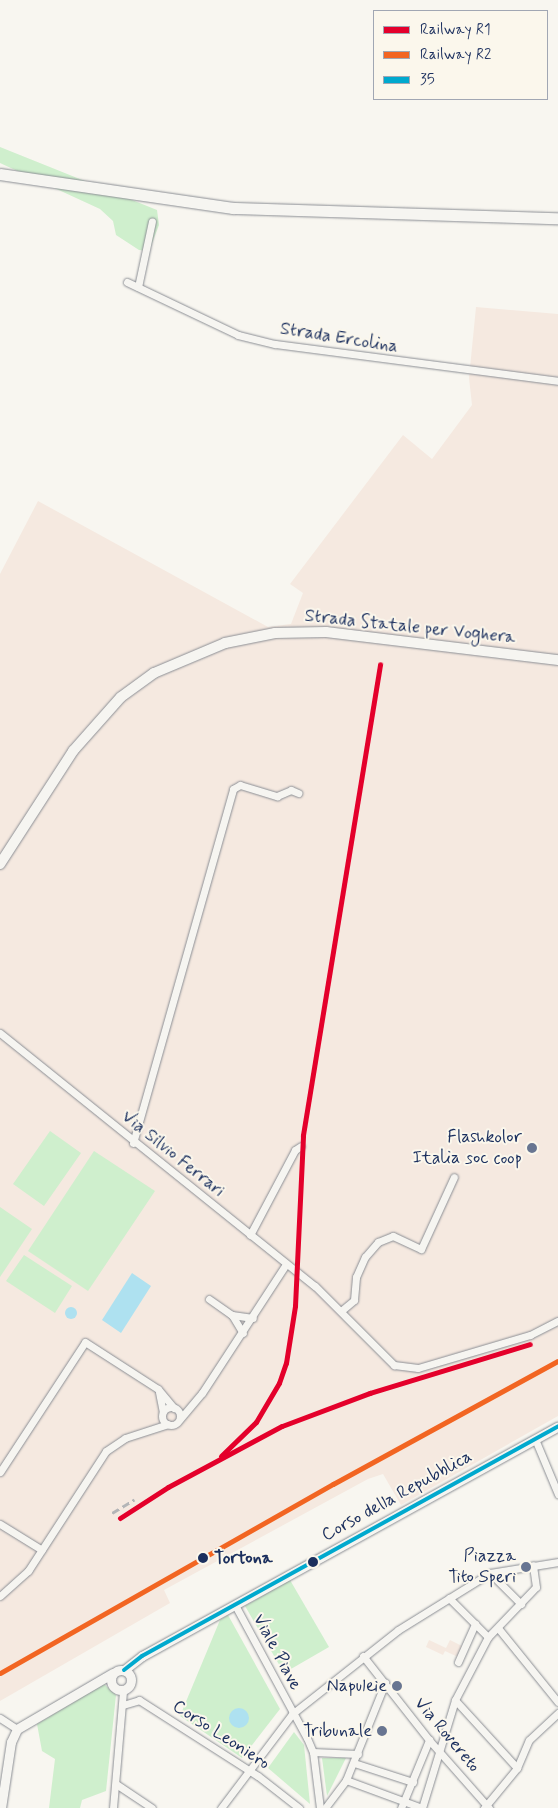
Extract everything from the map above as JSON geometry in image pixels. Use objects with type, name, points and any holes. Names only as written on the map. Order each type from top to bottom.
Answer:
[{"type":"main road","points":[[0,174],[233,208],[558,218]]},
{"type":"main road","name":"Strada Statale per Voghera","points":[[0,864],[73,751],[121,697],[154,673],[224,643],[275,633],[326,632],[558,660]]},
{"type":"street","points":[[138,288],[152,221]]},
{"type":"street","name":"Strada Ercolina","points":[[127,282],[238,334],[276,344],[558,381]]},
{"type":"street","points":[[132,1142],[232,789],[240,785],[277,796],[288,791],[298,793]]},
{"type":"street","name":"Via Silvio Ferrari","points":[[0,1033],[132,1142],[328,1298],[384,1358],[404,1368],[418,1368],[530,1335],[558,1321]]},
{"type":"street","points":[[250,1235],[295,1150],[301,1146]]},
{"type":"street","points":[[341,1311],[354,1300],[356,1277],[365,1257],[378,1242],[393,1236],[421,1248],[454,1177]]},
{"type":"street","points":[[0,1596],[28,1571],[106,1451],[117,1442],[145,1430],[168,1424],[176,1424],[196,1401],[243,1333],[286,1264]]},
{"type":"street","points":[[209,1299],[232,1315],[243,1333]]},
{"type":"street","points":[[232,1315],[252,1318]]},
{"type":"street","points":[[0,1472],[85,1342],[158,1389],[175,1408],[180,1419]]},
{"type":"street","points":[[158,1389],[163,1415],[168,1424]]},
{"type":"street","points":[[145,1430],[175,1408],[196,1401]]},
{"type":"street","name":"Corso della Repubblica","points":[[124,1670],[142,1656],[558,1426]]},
{"type":"street","points":[[535,1439],[558,1494]]},
{"type":"street","points":[[0,1524],[42,1550]]},
{"type":"street","points":[[221,1808],[246,1770],[292,1714],[398,1630],[490,1573],[558,1562]]},
{"type":"street","points":[[346,1780],[403,1805],[422,1808],[438,1749],[455,1700],[488,1637],[536,1587],[533,1565]]},
{"type":"street","points":[[490,1573],[520,1604]]},
{"type":"street","points":[[449,1598],[488,1637]]},
{"type":"street","name":"Viale Piave","points":[[235,1605],[313,1752]]},
{"type":"street","points":[[458,1662],[475,1624]]},
{"type":"street","points":[[498,1628],[558,1702]]},
{"type":"street","name":"Via Rovereto","points":[[364,1656],[429,1740],[487,1807]]},
{"type":"street","points":[[1,1808],[11,1742],[18,1729],[113,1673],[124,1670],[131,1681],[123,1691],[113,1808]]},
{"type":"street","points":[[113,1673],[112,1686],[123,1691]]},
{"type":"street","points":[[325,1808],[346,1780],[358,1754],[377,1698],[385,1683]]},
{"type":"street","name":"Corso Leoniero","points":[[123,1705],[139,1700],[300,1808]]},
{"type":"street","points":[[455,1700],[517,1768]]},
{"type":"street","points":[[487,1807],[517,1768],[530,1740],[558,1713]]},
{"type":"street","points":[[0,1718],[18,1729]]},
{"type":"street","points":[[403,1805],[429,1740]]},
{"type":"street","points":[[320,1808],[313,1752],[358,1754]]},
{"type":"street","points":[[354,1763],[413,1782]]},
{"type":"street","points":[[116,1784],[152,1808]]},
{"type":"shaded area","points":[[476,307],[558,314],[558,1416],[401,1505],[383,1474],[368,1479],[164,1590],[170,1603],[0,1701],[0,574],[38,501],[268,627],[291,624],[303,593],[290,584],[403,435],[432,459],[472,405],[469,378]]},
{"type":"shaded area","points":[[429,1640],[446,1648],[450,1640],[462,1646],[458,1657],[445,1651],[443,1655],[426,1647]]},
{"type":"green space","points":[[0,147],[157,210],[159,225],[149,251],[139,250],[116,235],[113,221],[100,209],[0,163]]},
{"type":"green space","points":[[50,1131],[81,1153],[44,1206],[13,1184]]},
{"type":"green space","points":[[94,1151],[155,1191],[88,1291],[28,1251]]},
{"type":"green space","points":[[0,1207],[32,1229],[0,1277]]},
{"type":"green space","points":[[24,1255],[72,1286],[55,1313],[6,1281]]},
{"type":"green space","points":[[290,1580],[329,1647],[284,1673],[245,1606]]},
{"type":"green space","points":[[228,1615],[280,1709],[242,1758],[180,1716],[220,1620]]},
{"type":"green space","points":[[104,1684],[116,1695],[106,1791],[82,1800],[80,1808],[49,1808],[55,1759],[42,1751],[37,1724]]},
{"type":"green space","points":[[294,1732],[304,1745],[310,1804],[268,1768]]},
{"type":"green space","points":[[322,1758],[346,1758],[327,1796]]},
{"type":"water","points":[[132,1273],[151,1286],[121,1333],[102,1320]]},
{"type":"water","points":[[69,1307],[73,1307],[77,1313],[73,1319],[69,1319],[65,1315],[65,1311]]},
{"type":"water","points":[[239,1708],[246,1711],[249,1718],[246,1725],[239,1728],[232,1725],[229,1718],[232,1711]]},
{"type":"railway","points":[[221,1456],[256,1422],[279,1383],[286,1363],[295,1306],[303,1135],[380,664]]},
{"type":"railway","points":[[120,1518],[168,1487],[282,1426],[370,1393],[530,1344]]},
{"type":"railway","points":[[112,1513],[134,1500]]},
{"type":"rail line","name":"R1","points":[[221,1456],[256,1422],[279,1383],[286,1363],[295,1306],[303,1135],[380,664]]},
{"type":"rail line","name":"R1","points":[[120,1518],[168,1487],[282,1426],[370,1393],[530,1344]]},
{"type":"rail line","name":"R2","points":[[0,1673],[333,1484],[558,1361]]},
{"type":"transit line","name":"35","points":[[124,1670],[142,1656],[558,1426]]},
{"type":"place","name":"Flashkolor Italia soc coop","points":[[532,1148]]},
{"type":"place","name":"Tortona","points":[[203,1558]]},
{"type":"place","name":"Piazza Tito Speri","points":[[526,1567]]},
{"type":"place","name":"Napuleie","points":[[397,1686]]},
{"type":"place","name":"Tribunale","points":[[382,1731]]}]
